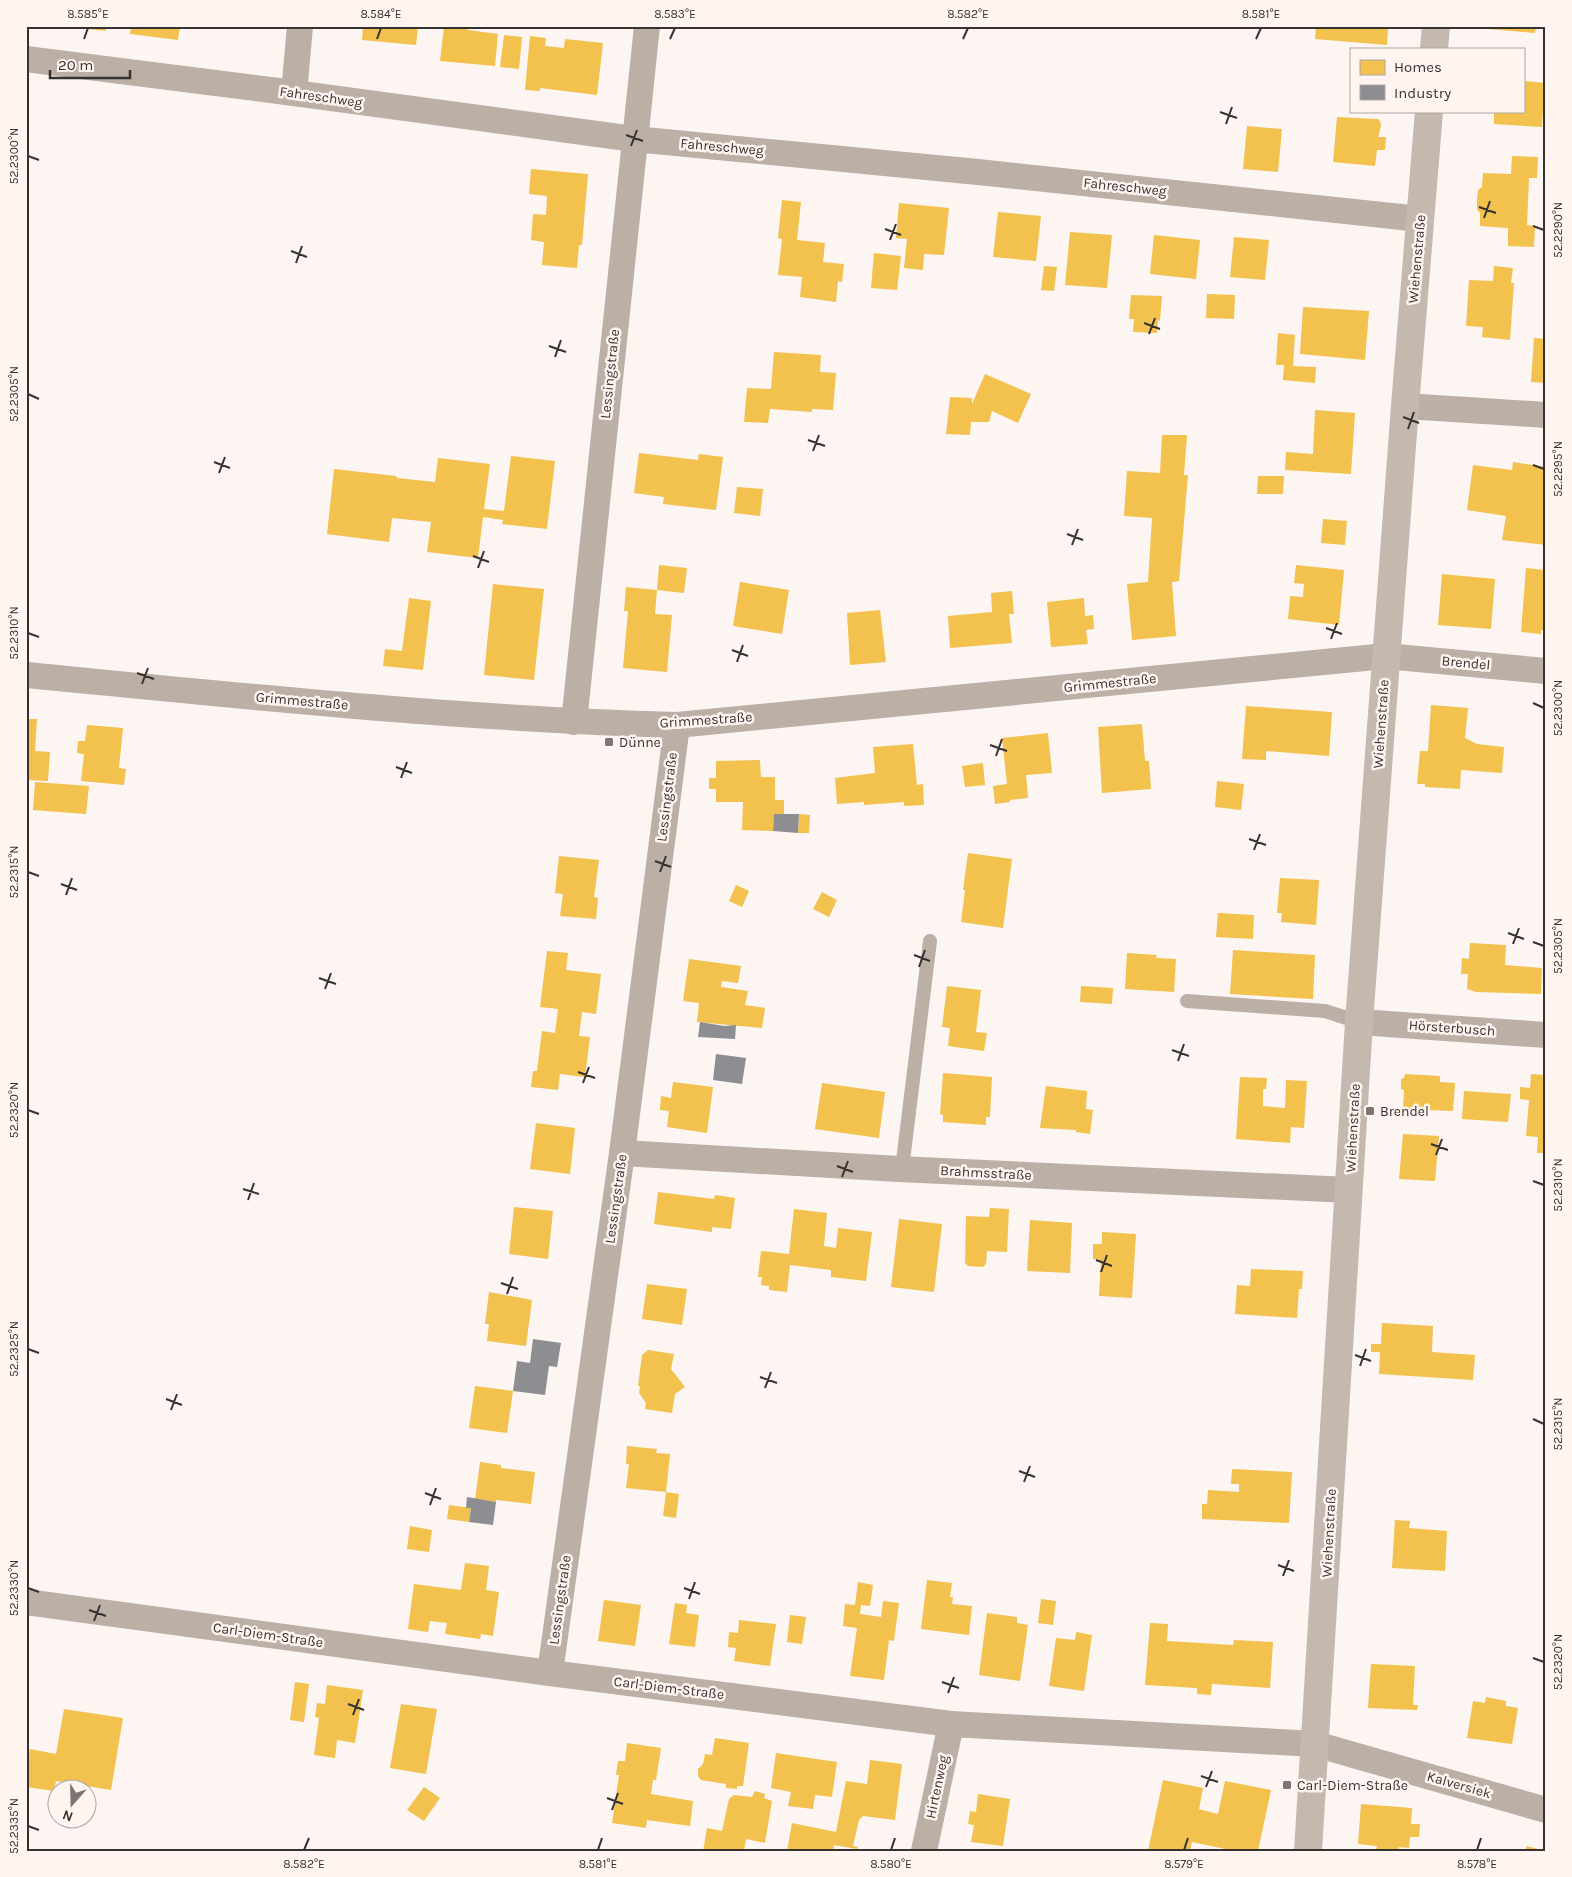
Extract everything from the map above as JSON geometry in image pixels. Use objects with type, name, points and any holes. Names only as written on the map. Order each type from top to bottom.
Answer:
[{"type":"street","points":[[294,93],[300,26]]},
{"type":"street","name":"Lessingstraße","points":[[574,722],[646,26]]},
{"type":"street","points":[[1434,48],[1436,26]]},
{"type":"street","name":"Fahreschweg","points":[[26,59],[634,139],[978,172],[1420,219]]},
{"type":"street","name":"Wiehenstraße","points":[[1308,1851],[1359,1022],[1429,112]]},
{"type":"street","points":[[1405,406],[1546,415]]},
{"type":"street","name":"Grimmestraße","points":[[26,675],[282,700],[574,722],[677,724],[1386,656]]},
{"type":"street","name":"Brendel","points":[[1386,656],[1546,671]]},
{"type":"street","name":"Lessingstraße","points":[[550,1673],[622,1153],[677,724]]},
{"type":"street","name":"Hörsterbusch","points":[[1359,1022],[1546,1035]]},
{"type":"street","name":"Brahmsstraße","points":[[622,1153],[902,1169],[1349,1190]]},
{"type":"street","name":"Carl-Diem-Straße","points":[[26,1602],[550,1673],[951,1724],[1315,1744]]},
{"type":"street","name":"Hirtenweg","points":[[924,1851],[951,1724]]},
{"type":"street","name":"Kalversiek","points":[[1315,1744],[1546,1810]]},
{"type":"lane","points":[[902,1169],[930,940]]},
{"type":"lane","points":[[1187,1001],[1325,1011],[1359,1022]]},
{"type":"building: Homes","points":[[78,26],[106,26],[106,31],[78,28]]},
{"type":"building: Homes","points":[[131,26],[180,26],[178,40],[130,34]]},
{"type":"building: Homes","points":[[363,26],[418,26],[416,45],[362,40]]},
{"type":"building: Homes","points":[[444,26],[468,26],[468,30],[498,34],[495,66],[440,61]]},
{"type":"building: Homes","points":[[1316,26],[1397,26],[1397,29],[1388,28],[1387,45],[1315,39]]},
{"type":"building: Homes","points":[[1488,26],[1536,26],[1535,33],[1488,29]]},
{"type":"building: Homes","points":[[504,35],[522,37],[519,69],[500,67]]},
{"type":"building: Homes","points":[[530,36],[546,38],[545,46],[564,48],[565,39],[603,43],[597,95],[540,88],[540,91],[525,90]]},
{"type":"building: Homes","points":[[1524,81],[1545,83],[1542,127],[1494,124],[1494,112],[1524,112]]},
{"type":"building: Homes","points":[[1337,117],[1378,119],[1380,121],[1381,126],[1378,137],[1386,137],[1385,150],[1377,150],[1375,166],[1333,162]]},
{"type":"building: Homes","points":[[1247,126],[1282,129],[1278,172],[1243,169]]},
{"type":"building: Homes","points":[[1512,156],[1538,157],[1537,178],[1529,178],[1527,225],[1535,226],[1534,247],[1508,246],[1508,228],[1480,226],[1477,200],[1478,190],[1482,187],[1483,173],[1511,174]]},
{"type":"building: Homes","points":[[531,169],[588,174],[582,245],[579,245],[577,268],[542,265],[544,242],[531,240],[533,214],[546,215],[547,196],[529,194]]},
{"type":"building: Homes","points":[[782,200],[801,202],[797,240],[825,243],[823,262],[844,264],[842,282],[838,281],[836,302],[800,297],[802,277],[778,275],[782,239],[778,238]]},
{"type":"building: Homes","points":[[899,203],[949,208],[944,255],[924,254],[923,270],[904,268],[907,239],[896,238]]},
{"type":"building: Homes","points":[[998,212],[1041,216],[1036,261],[993,257]]},
{"type":"building: Homes","points":[[1070,232],[1112,235],[1107,288],[1065,285]]},
{"type":"building: Homes","points":[[1154,235],[1200,240],[1196,279],[1150,274]]},
{"type":"building: Homes","points":[[1234,237],[1269,240],[1265,280],[1230,277]]},
{"type":"building: Homes","points":[[874,253],[901,256],[897,290],[871,288]]},
{"type":"building: Homes","points":[[1044,266],[1057,267],[1054,291],[1041,290]]},
{"type":"building: Homes","points":[[1494,266],[1513,268],[1511,283],[1514,283],[1510,340],[1482,337],[1483,327],[1466,326],[1469,280],[1493,281]]},
{"type":"building: Homes","points":[[1207,294],[1235,295],[1234,319],[1206,318]]},
{"type":"building: Homes","points":[[1131,295],[1162,296],[1157,333],[1133,332],[1134,319],[1129,319]]},
{"type":"building: Homes","points":[[1303,307],[1369,311],[1365,360],[1300,354]]},
{"type":"building: Homes","points":[[1278,333],[1295,335],[1293,366],[1316,367],[1315,383],[1283,380],[1284,365],[1276,365]]},
{"type":"building: Homes","points":[[1534,338],[1546,339],[1546,383],[1531,382]]},
{"type":"building: Homes","points":[[774,352],[821,355],[820,372],[836,373],[833,410],[812,409],[812,412],[770,409],[768,423],[744,422],[747,388],[771,389]]},
{"type":"building: Homes","points":[[985,374],[1031,394],[1018,423],[992,411],[989,422],[971,422],[970,435],[946,434],[950,397],[972,398],[972,404]]},
{"type":"building: Homes","points":[[1315,410],[1355,413],[1351,474],[1285,470],[1286,452],[1313,454]]},
{"type":"building: Homes","points":[[1162,435],[1187,435],[1184,475],[1188,475],[1179,581],[1172,582],[1176,636],[1132,640],[1127,584],[1148,582],[1152,518],[1124,516],[1127,471],[1160,473]]},
{"type":"building: Homes","points":[[639,453],[698,460],[699,454],[723,457],[716,510],[663,504],[664,497],[634,493]]},
{"type":"building: Homes","points":[[511,456],[555,461],[547,529],[502,524],[503,520],[483,517],[478,558],[427,552],[431,522],[392,518],[389,542],[327,534],[334,469],[435,482],[438,458],[490,464],[484,509],[504,511]]},
{"type":"building: Homes","points":[[1513,462],[1546,467],[1546,545],[1502,540],[1506,516],[1467,510],[1473,465],[1512,470]]},
{"type":"building: Homes","points":[[1258,476],[1284,476],[1283,494],[1257,494]]},
{"type":"building: Homes","points":[[737,487],[763,489],[760,516],[734,513]]},
{"type":"building: Homes","points":[[1323,519],[1347,521],[1345,545],[1321,543]]},
{"type":"building: Homes","points":[[659,565],[687,568],[684,593],[657,590]]},
{"type":"building: Homes","points":[[1296,565],[1344,570],[1339,625],[1288,619],[1290,596],[1303,597],[1304,584],[1294,583]]},
{"type":"building: Homes","points":[[1526,568],[1545,570],[1546,630],[1541,630],[1541,634],[1521,632]]},
{"type":"building: Homes","points":[[1442,574],[1495,579],[1491,629],[1438,625]]},
{"type":"building: Homes","points":[[740,582],[789,590],[782,634],[733,626]]},
{"type":"building: Homes","points":[[493,584],[544,589],[534,680],[484,675]]},
{"type":"building: Homes","points":[[626,587],[657,590],[655,614],[672,615],[667,672],[623,668],[628,611],[624,611]]},
{"type":"building: Homes","points":[[1012,591],[1014,614],[1009,614],[1012,643],[950,648],[948,616],[992,612],[991,593]]},
{"type":"building: Homes","points":[[409,598],[431,601],[423,670],[383,666],[385,649],[402,651]]},
{"type":"building: Homes","points":[[1084,598],[1085,616],[1093,615],[1094,629],[1086,630],[1088,644],[1051,647],[1047,602]]},
{"type":"building: Homes","points":[[880,610],[886,662],[850,665],[847,613]]},
{"type":"building: Homes","points":[[1431,705],[1468,708],[1465,738],[1477,744],[1504,747],[1502,773],[1461,770],[1460,789],[1425,787],[1425,784],[1417,784],[1420,751],[1428,751]]},
{"type":"building: Homes","points":[[1246,706],[1332,712],[1329,756],[1266,751],[1266,760],[1242,759]]},
{"type":"building: Homes","points":[[26,719],[37,719],[35,751],[50,752],[48,781],[26,780]]},
{"type":"building: Homes","points":[[1142,724],[1145,761],[1149,761],[1151,789],[1102,793],[1098,727]]},
{"type":"building: Homes","points":[[87,725],[123,728],[119,768],[126,769],[124,785],[81,781],[84,754],[77,753],[78,741],[85,741]]},
{"type":"building: Homes","points":[[1048,733],[1052,773],[1026,775],[1028,798],[995,804],[993,786],[1007,784],[1002,738]]},
{"type":"building: Homes","points":[[913,744],[917,785],[923,784],[924,805],[904,806],[904,802],[864,805],[864,802],[837,804],[835,778],[875,773],[873,747]]},
{"type":"building: Homes","points":[[760,760],[761,777],[775,777],[775,800],[784,800],[784,814],[774,814],[773,831],[742,830],[743,802],[716,802],[716,789],[709,789],[709,778],[716,778],[716,761]]},
{"type":"building: Homes","points":[[983,763],[985,785],[965,787],[962,766]]},
{"type":"building: Homes","points":[[1217,781],[1244,784],[1241,810],[1215,807]]},
{"type":"building: Homes","points":[[35,782],[89,786],[86,814],[33,810]]},
{"type":"building: Homes","points":[[799,814],[810,815],[809,833],[798,833]]},
{"type":"building: Homes","points":[[968,853],[1012,859],[1003,928],[961,922]]},
{"type":"building: Homes","points":[[559,856],[599,860],[594,897],[598,898],[596,919],[560,916],[563,894],[555,893]]},
{"type":"building: Homes","points":[[1280,878],[1319,880],[1316,925],[1281,922],[1282,913],[1277,913]]},
{"type":"building: Homes","points":[[736,885],[749,891],[742,907],[729,901]]},
{"type":"building: Homes","points":[[822,892],[837,900],[829,917],[813,909]]},
{"type":"building: Homes","points":[[1218,913],[1254,915],[1253,939],[1216,937]]},
{"type":"building: Homes","points":[[1470,943],[1506,945],[1505,965],[1542,968],[1541,994],[1476,992],[1467,989],[1468,974],[1461,974],[1462,958],[1469,959]]},
{"type":"building: Homes","points":[[1233,950],[1315,955],[1313,999],[1230,994]]},
{"type":"building: Homes","points":[[547,951],[568,953],[566,970],[601,974],[596,1014],[582,1012],[579,1036],[590,1037],[585,1077],[560,1074],[558,1090],[531,1087],[533,1071],[537,1071],[542,1031],[555,1033],[558,1009],[540,1007]]},
{"type":"building: Homes","points":[[1127,953],[1157,955],[1156,958],[1176,959],[1174,992],[1125,989]]},
{"type":"building: Homes","points":[[689,959],[741,966],[738,983],[722,981],[721,987],[748,991],[745,1005],[765,1008],[762,1028],[697,1022],[699,1003],[683,1001]]},
{"type":"building: Homes","points":[[947,986],[981,990],[976,1032],[987,1033],[984,1051],[948,1046],[950,1028],[942,1027]]},
{"type":"building: Homes","points":[[1081,986],[1113,988],[1112,1004],[1080,1002]]},
{"type":"building: Homes","points":[[943,1073],[992,1077],[990,1117],[986,1117],[986,1125],[943,1122],[943,1115],[940,1114]]},
{"type":"building: Homes","points":[[1405,1074],[1440,1076],[1440,1082],[1455,1083],[1453,1111],[1426,1110],[1426,1117],[1415,1116],[1415,1109],[1403,1108],[1404,1090],[1401,1089],[1401,1079],[1404,1078]]},
{"type":"building: Homes","points":[[1531,1074],[1546,1075],[1546,1153],[1537,1153],[1538,1137],[1526,1136],[1529,1100],[1520,1099],[1520,1087],[1530,1088]]},
{"type":"building: Homes","points":[[1240,1077],[1267,1078],[1266,1089],[1263,1089],[1263,1106],[1285,1108],[1286,1080],[1307,1081],[1304,1128],[1291,1127],[1290,1143],[1236,1139]]},
{"type":"building: Homes","points":[[673,1082],[713,1087],[707,1133],[667,1127],[669,1111],[660,1110],[661,1096],[671,1098]]},
{"type":"building: Homes","points":[[822,1083],[885,1092],[879,1138],[815,1129]]},
{"type":"building: Homes","points":[[1046,1086],[1087,1091],[1086,1109],[1093,1110],[1090,1134],[1076,1132],[1076,1130],[1040,1128]]},
{"type":"building: Homes","points":[[1464,1091],[1511,1094],[1508,1122],[1462,1119]]},
{"type":"building: Homes","points":[[536,1123],[575,1128],[570,1174],[530,1169]]},
{"type":"building: Homes","points":[[1403,1134],[1439,1136],[1435,1181],[1399,1179]]},
{"type":"building: Homes","points":[[658,1192],[714,1199],[715,1195],[735,1198],[731,1229],[712,1227],[712,1232],[654,1224]]},
{"type":"building: Homes","points":[[514,1207],[553,1211],[548,1259],[509,1254]]},
{"type":"building: Homes","points":[[990,1208],[1009,1209],[1007,1252],[987,1251],[986,1264],[983,1267],[968,1266],[965,1263],[966,1216],[989,1217]]},
{"type":"building: Homes","points":[[794,1209],[827,1213],[824,1246],[836,1248],[838,1228],[872,1232],[866,1281],[831,1277],[831,1270],[790,1265],[787,1292],[769,1290],[769,1286],[761,1285],[762,1277],[758,1277],[761,1251],[789,1254]]},
{"type":"building: Homes","points":[[899,1219],[942,1224],[934,1292],[891,1287]]},
{"type":"building: Homes","points":[[1030,1220],[1072,1223],[1070,1273],[1027,1271]]},
{"type":"building: Homes","points":[[1102,1232],[1136,1234],[1132,1298],[1099,1296],[1101,1260],[1093,1259],[1093,1244],[1102,1244]]},
{"type":"building: Homes","points":[[1251,1269],[1303,1271],[1302,1289],[1299,1289],[1297,1318],[1235,1314],[1237,1285],[1250,1286]]},
{"type":"building: Homes","points":[[647,1284],[687,1289],[682,1325],[642,1319]]},
{"type":"building: Homes","points":[[489,1292],[532,1300],[526,1346],[487,1341],[489,1324],[485,1324]]},
{"type":"building: Homes","points":[[1382,1323],[1433,1326],[1432,1352],[1475,1355],[1473,1380],[1379,1374],[1380,1352],[1371,1352],[1371,1344],[1381,1344]]},
{"type":"building: Homes","points":[[648,1350],[674,1354],[671,1369],[685,1387],[675,1394],[672,1413],[645,1409],[646,1403],[639,1393],[640,1386],[638,1386],[642,1355]]},
{"type":"building: Homes","points":[[475,1386],[513,1391],[507,1433],[469,1428]]},
{"type":"building: Homes","points":[[627,1446],[657,1449],[656,1453],[670,1454],[666,1492],[626,1488],[629,1464],[626,1464]]},
{"type":"building: Homes","points":[[480,1462],[501,1465],[501,1468],[535,1472],[531,1504],[475,1500]]},
{"type":"building: Homes","points":[[1232,1469],[1292,1472],[1289,1523],[1202,1519],[1202,1504],[1207,1504],[1208,1490],[1239,1492],[1239,1484],[1231,1484]]},
{"type":"building: Homes","points":[[666,1492],[679,1494],[676,1518],[663,1516]]},
{"type":"building: Homes","points":[[449,1505],[471,1508],[469,1522],[447,1519]]},
{"type":"building: Homes","points":[[1395,1520],[1410,1521],[1409,1528],[1447,1531],[1445,1571],[1392,1568]]},
{"type":"building: Homes","points":[[410,1526],[432,1530],[429,1552],[407,1549]]},
{"type":"building: Homes","points":[[465,1563],[489,1566],[486,1590],[499,1592],[493,1636],[481,1634],[480,1639],[445,1634],[447,1623],[430,1621],[428,1632],[408,1629],[414,1584],[461,1590]]},
{"type":"building: Homes","points":[[927,1580],[952,1583],[950,1597],[953,1597],[952,1604],[972,1606],[969,1635],[921,1629]]},
{"type":"building: Homes","points":[[858,1582],[873,1585],[870,1606],[861,1605],[860,1614],[881,1617],[883,1601],[899,1603],[894,1641],[889,1640],[884,1680],[850,1676],[857,1628],[843,1626],[845,1604],[855,1605]]},
{"type":"building: Homes","points":[[1041,1599],[1056,1601],[1053,1625],[1038,1623]]},
{"type":"building: Homes","points":[[604,1600],[641,1605],[635,1646],[598,1641]]},
{"type":"building: Homes","points":[[675,1603],[687,1605],[686,1613],[699,1615],[695,1647],[669,1644]]},
{"type":"building: Homes","points":[[987,1613],[1017,1617],[1017,1623],[1028,1625],[1020,1681],[979,1675]]},
{"type":"building: Homes","points":[[790,1615],[806,1617],[802,1644],[787,1642]]},
{"type":"building: Homes","points":[[739,1620],[776,1624],[770,1666],[734,1661],[736,1648],[728,1647],[729,1632],[738,1633]]},
{"type":"building: Homes","points":[[1150,1623],[1168,1624],[1167,1641],[1233,1645],[1234,1640],[1273,1642],[1270,1688],[1212,1684],[1211,1695],[1197,1694],[1197,1688],[1145,1685]]},
{"type":"building: Homes","points":[[1076,1632],[1092,1635],[1084,1691],[1049,1686],[1056,1638],[1075,1640]]},
{"type":"building: Homes","points":[[1371,1664],[1415,1666],[1413,1705],[1418,1705],[1417,1710],[1368,1708]]},
{"type":"building: Homes","points":[[295,1682],[309,1684],[304,1722],[290,1720]]},
{"type":"building: Homes","points":[[327,1685],[363,1690],[355,1743],[337,1740],[335,1758],[314,1755],[319,1718],[315,1717],[317,1703],[325,1704]]},
{"type":"building: Homes","points":[[1486,1697],[1506,1701],[1506,1706],[1518,1708],[1512,1744],[1467,1738],[1473,1701],[1485,1703]]},
{"type":"building: Homes","points":[[401,1704],[437,1709],[426,1774],[390,1768]]},
{"type":"building: Homes","points":[[64,1709],[123,1718],[111,1790],[98,1788],[98,1780],[48,1780],[48,1790],[26,1787],[26,1771],[30,1749],[56,1754]]},
{"type":"building: Homes","points":[[715,1738],[749,1743],[743,1786],[737,1786],[737,1789],[726,1788],[726,1784],[701,1780],[698,1776],[698,1769],[703,1764],[705,1754],[712,1755]]},
{"type":"building: Homes","points":[[627,1743],[661,1748],[656,1780],[653,1780],[651,1794],[693,1801],[690,1826],[647,1820],[646,1828],[612,1823],[619,1775],[616,1775],[618,1761],[625,1761]]},
{"type":"building: Homes","points":[[776,1753],[837,1762],[832,1797],[815,1795],[813,1809],[788,1806],[791,1792],[771,1788]]},
{"type":"building: Homes","points":[[870,1760],[902,1764],[895,1820],[863,1816],[859,1820],[853,1846],[858,1847],[857,1849],[834,1845],[833,1851],[787,1851],[792,1823],[836,1832],[846,1781],[867,1784]]},
{"type":"building: Homes","points":[[1163,1780],[1203,1788],[1199,1809],[1218,1814],[1225,1781],[1271,1790],[1258,1851],[1235,1851],[1192,1842],[1190,1851],[1148,1851]]},
{"type":"building: Homes","points":[[424,1787],[440,1798],[424,1821],[407,1810]]},
{"type":"building: Homes","points":[[755,1791],[765,1794],[764,1798],[772,1801],[765,1843],[746,1839],[744,1851],[703,1851],[707,1828],[722,1831],[729,1799],[734,1795],[752,1797]]},
{"type":"building: Homes","points":[[978,1794],[1010,1799],[1003,1846],[971,1842],[974,1825],[968,1824],[970,1811],[976,1812]]},
{"type":"building: Homes","points":[[1361,1804],[1412,1808],[1411,1824],[1420,1824],[1419,1837],[1410,1837],[1409,1848],[1399,1847],[1398,1851],[1376,1851],[1377,1846],[1358,1844]]},
{"type":"building: Homes","points":[[1527,1846],[1541,1850],[1541,1851],[1525,1851]]},
{"type":"building: Industry","points":[[774,814],[799,814],[798,833],[773,831]]},
{"type":"building: Industry","points":[[700,1022],[724,1026],[736,1025],[735,1039],[698,1037]]},
{"type":"building: Industry","points":[[716,1054],[746,1058],[742,1084],[713,1080]]},
{"type":"building: Industry","points":[[533,1339],[561,1343],[557,1367],[549,1366],[545,1395],[513,1391],[517,1361],[530,1363]]},
{"type":"building: Industry","points":[[467,1497],[496,1502],[493,1525],[469,1522],[471,1508],[466,1508]]},
{"type":"place","name":"Dünne","points":[[609,742]]},
{"type":"place","name":"Brendel","points":[[1370,1111]]},
{"type":"place","name":"Carl-Diem-Straße","points":[[1287,1785]]}]
